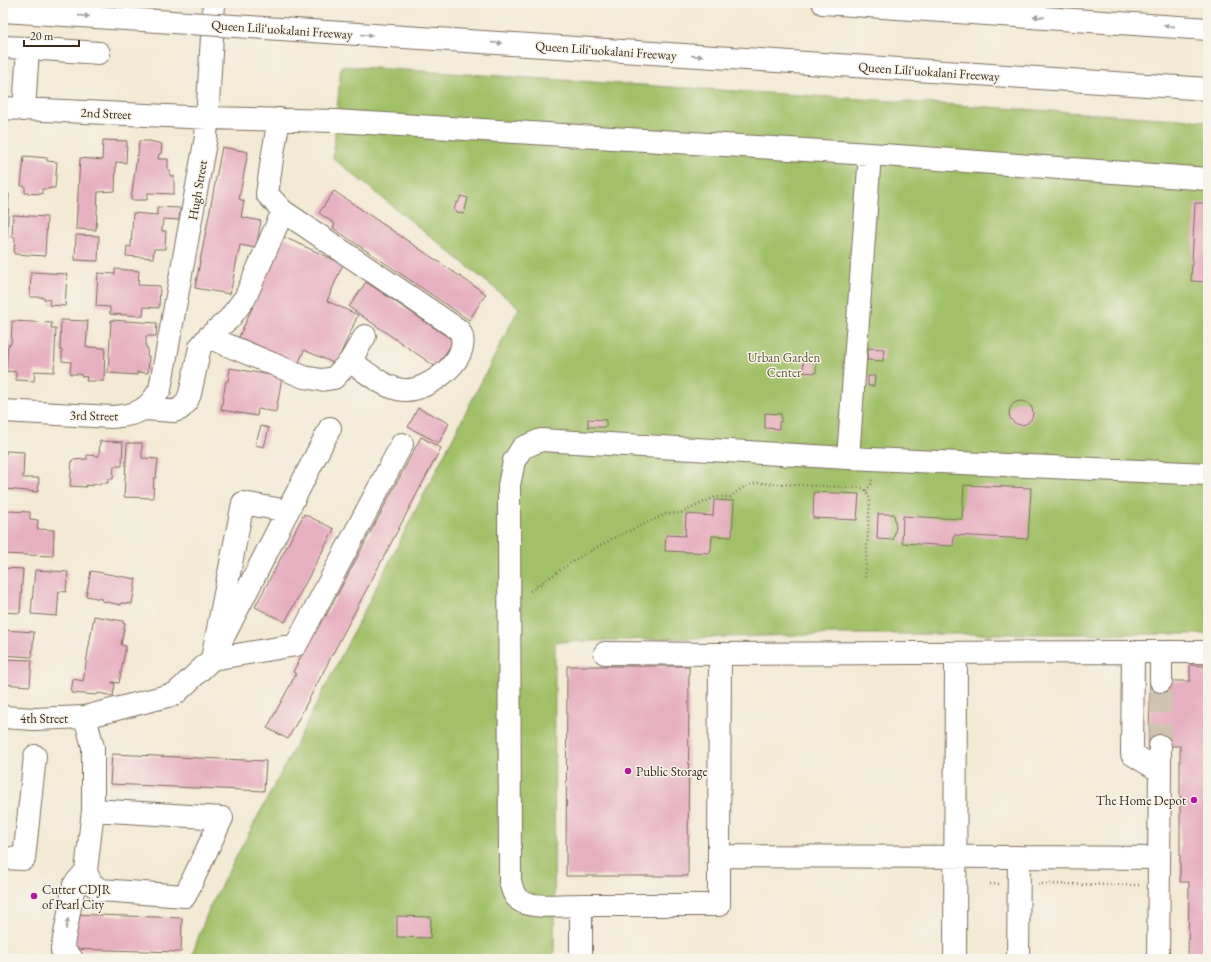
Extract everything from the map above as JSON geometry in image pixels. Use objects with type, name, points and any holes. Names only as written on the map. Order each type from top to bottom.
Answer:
[{"type":"main road","name":"Hugh Street","points":[[144,409],[151,404],[155,398],[160,389],[163,376],[206,137],[214,3]]},
{"type":"main road","points":[[823,3],[1208,29]]},
{"type":"main road","name":"Queen Liliʻuokalani Freeway","points":[[3,11],[1208,89]]},
{"type":"main road","points":[[3,47],[99,53]]},
{"type":"main road","points":[[14,109],[28,48]]},
{"type":"main road","name":"2nd Street","points":[[14,109],[208,118],[336,121],[870,154],[1208,179]]},
{"type":"main road","points":[[278,119],[267,194],[283,211],[459,330],[463,336],[464,343],[462,350],[446,372],[437,379],[417,388],[405,390],[390,388],[350,361]]},
{"type":"main road","points":[[848,458],[870,154]]},
{"type":"main road","points":[[144,409],[174,412],[186,403],[190,394],[200,347],[208,337],[229,319],[245,298],[283,211]]},
{"type":"main road","points":[[208,337],[304,377],[322,380],[334,378],[350,361],[364,336]]},
{"type":"main road","name":"3rd Street","points":[[3,411],[112,417],[133,414],[144,409]]},
{"type":"main road","points":[[212,659],[330,428]]},
{"type":"main road","points":[[720,654],[719,905],[533,905],[520,901],[512,891],[510,881],[509,485],[514,461],[522,448],[541,440],[848,458],[1208,474]]},
{"type":"main road","points":[[212,659],[296,645],[402,444]]},
{"type":"main road","points":[[212,659],[243,502],[288,511]]},
{"type":"main road","points":[[1133,652],[1132,754],[1160,771]]},
{"type":"main road","points":[[1161,652],[1161,681]]},
{"type":"main road","points":[[605,653],[1208,652]]},
{"type":"main road","points":[[955,959],[956,653]]},
{"type":"main road","name":"4th Street","points":[[3,717],[34,719],[85,717],[174,694],[212,659]]},
{"type":"main road","points":[[85,717],[93,747],[93,810],[86,871],[91,883],[100,890],[185,896],[222,818],[93,810]]},
{"type":"main road","points":[[1158,959],[1160,746]]},
{"type":"main road","points":[[3,858],[24,859],[36,756]]},
{"type":"main road","points":[[719,856],[1019,856],[1159,858]]},
{"type":"main road","points":[[1018,959],[1019,856]]},
{"type":"main road","points":[[72,959],[62,950],[74,885],[86,871]]},
{"type":"main road","points":[[581,905],[581,958]]},
{"type":"path","points":[[510,592],[522,593],[533,590],[578,558],[614,538],[666,514],[681,514],[715,497],[730,497],[740,489],[750,484],[759,483],[863,488],[870,499],[865,579]]},
{"type":"path","points":[[866,491],[871,484]]},
{"type":"path","points":[[1035,884],[1144,885]]},
{"type":"green space","name":"Urban Garden Center","points":[[341,66],[1208,121],[1208,634],[832,634],[555,642],[554,959],[193,959],[191,957],[210,906],[290,756],[519,308],[333,158]]},
{"type":"building","points":[[103,140],[127,141],[126,163],[116,162],[115,191],[98,192],[96,230],[76,229],[80,158],[102,160]]},
{"type":"building","points":[[139,141],[150,141],[162,144],[161,154],[159,154],[158,159],[168,159],[168,170],[170,170],[170,176],[174,176],[174,194],[148,193],[147,200],[131,200]]},
{"type":"building","points":[[222,147],[248,152],[239,199],[244,201],[241,217],[261,221],[256,248],[240,245],[230,294],[195,288]]},
{"type":"building","points":[[24,156],[47,158],[47,161],[57,162],[55,188],[42,189],[42,194],[25,193],[25,186],[21,186]]},
{"type":"building","points":[[3,166],[6,166],[5,191],[3,191]]},
{"type":"building","points":[[334,191],[486,294],[469,320],[333,228],[335,224],[319,213]]},
{"type":"building","points":[[3,194],[9,194],[7,238],[3,238]]},
{"type":"building","points":[[461,196],[468,198],[464,214],[454,211],[456,203],[458,203]]},
{"type":"building","points":[[1195,203],[1208,203],[1208,282],[1191,281]]},
{"type":"building","points":[[157,207],[180,208],[179,220],[163,219],[162,231],[166,231],[165,249],[154,249],[153,258],[126,256],[127,246],[131,247],[133,213],[157,215]]},
{"type":"building","points":[[13,215],[47,217],[45,256],[14,254],[15,237],[12,237]]},
{"type":"building","points":[[76,235],[99,236],[98,261],[75,260]]},
{"type":"building","points":[[284,237],[343,264],[327,301],[358,315],[336,364],[304,350],[298,365],[238,339]]},
{"type":"building","points":[[115,269],[139,271],[138,285],[160,286],[159,308],[144,307],[143,316],[110,314],[110,307],[96,306],[98,273],[115,274]]},
{"type":"building","points":[[31,272],[67,274],[65,306],[49,305],[50,300],[43,299],[43,297],[30,297]]},
{"type":"building","points":[[366,282],[454,341],[436,367],[349,307]]},
{"type":"building","points":[[61,320],[88,321],[86,347],[105,348],[104,381],[86,381],[87,377],[81,376],[81,374],[70,374],[71,362],[62,361],[62,350],[60,350]]},
{"type":"building","points":[[111,320],[157,323],[156,336],[146,336],[146,348],[148,348],[147,356],[149,356],[148,373],[137,372],[137,375],[108,373]]},
{"type":"building","points":[[12,321],[52,323],[51,328],[56,328],[54,372],[35,371],[34,381],[16,380],[16,372],[6,371],[8,345],[11,344]]},
{"type":"building","points":[[868,348],[884,349],[883,361],[867,360]]},
{"type":"building","points":[[804,355],[817,356],[816,373],[803,372]]},
{"type":"building","points":[[230,368],[282,377],[276,412],[258,409],[257,416],[221,410]]},
{"type":"building","points":[[868,376],[875,376],[874,386],[868,386]]},
{"type":"building","points":[[1021,401],[1030,404],[1033,413],[1030,422],[1021,425],[1012,422],[1009,413],[1012,404]]},
{"type":"building","points":[[418,408],[449,423],[439,443],[408,427]]},
{"type":"building","points":[[765,413],[781,414],[779,429],[765,428]]},
{"type":"building","points":[[588,419],[606,420],[606,427],[588,427]]},
{"type":"building","points":[[261,426],[269,428],[264,447],[255,445]]},
{"type":"building","points":[[421,437],[441,448],[288,739],[267,728],[296,674],[293,672],[323,614],[326,616]]},
{"type":"building","points":[[100,441],[123,442],[122,466],[114,466],[113,479],[108,479],[108,483],[100,483],[100,485],[93,484],[93,486],[86,485],[86,487],[70,486],[72,460],[87,459],[87,455],[99,456]]},
{"type":"building","points":[[127,443],[142,443],[142,458],[158,459],[156,478],[154,478],[153,498],[124,497]]},
{"type":"building","points":[[6,451],[24,452],[23,478],[39,478],[38,492],[5,489],[5,481],[3,481],[3,454],[6,454]]},
{"type":"building","points":[[964,485],[1031,488],[1028,539],[954,535],[953,546],[902,543],[903,516],[962,519]]},
{"type":"building","points":[[814,492],[859,494],[857,520],[813,518]]},
{"type":"building","points":[[714,500],[734,501],[732,537],[712,536],[710,553],[665,551],[666,535],[685,536],[686,514],[713,516]]},
{"type":"building","points":[[7,511],[30,512],[30,519],[38,520],[37,529],[54,530],[53,556],[3,554],[3,518],[7,518]]},
{"type":"building","points":[[304,514],[334,529],[285,622],[255,607]]},
{"type":"building","points":[[878,514],[894,514],[896,527],[893,540],[877,539]]},
{"type":"building","points":[[3,568],[23,569],[20,613],[3,612]]},
{"type":"building","points":[[35,570],[68,572],[66,592],[59,591],[57,616],[31,614]]},
{"type":"building","points":[[91,571],[136,579],[132,604],[121,603],[121,605],[86,596]]},
{"type":"building","points":[[94,616],[123,621],[123,623],[125,623],[121,645],[126,646],[119,683],[112,682],[115,684],[113,696],[98,693],[97,695],[71,693],[73,679],[83,681]]},
{"type":"building","points":[[3,630],[34,632],[32,657],[3,655]]},
{"type":"building","points":[[3,659],[32,660],[30,686],[3,684]]},
{"type":"building","name":"The Home Depot","points":[[1190,665],[1208,666],[1208,959],[1188,959],[1189,882],[1180,882],[1180,746],[1149,746],[1150,681],[1190,681]]},
{"type":"building","name":"Public Storage","points":[[567,666],[689,666],[688,876],[566,876]]},
{"type":"building","points":[[112,754],[266,761],[264,791],[110,784]]},
{"type":"building","points":[[71,914],[182,918],[181,952],[70,949]]},
{"type":"building","points":[[397,916],[431,917],[430,938],[397,937]]},
{"type":"tunnel","points":[[1160,746],[1161,681]]},
{"type":"place","name":"Public Storage","points":[[628,771]]},
{"type":"place","name":"The Home Depot","points":[[1194,800]]},
{"type":"place","name":"Cutter CDJR of Pearl City","points":[[34,896]]}]
